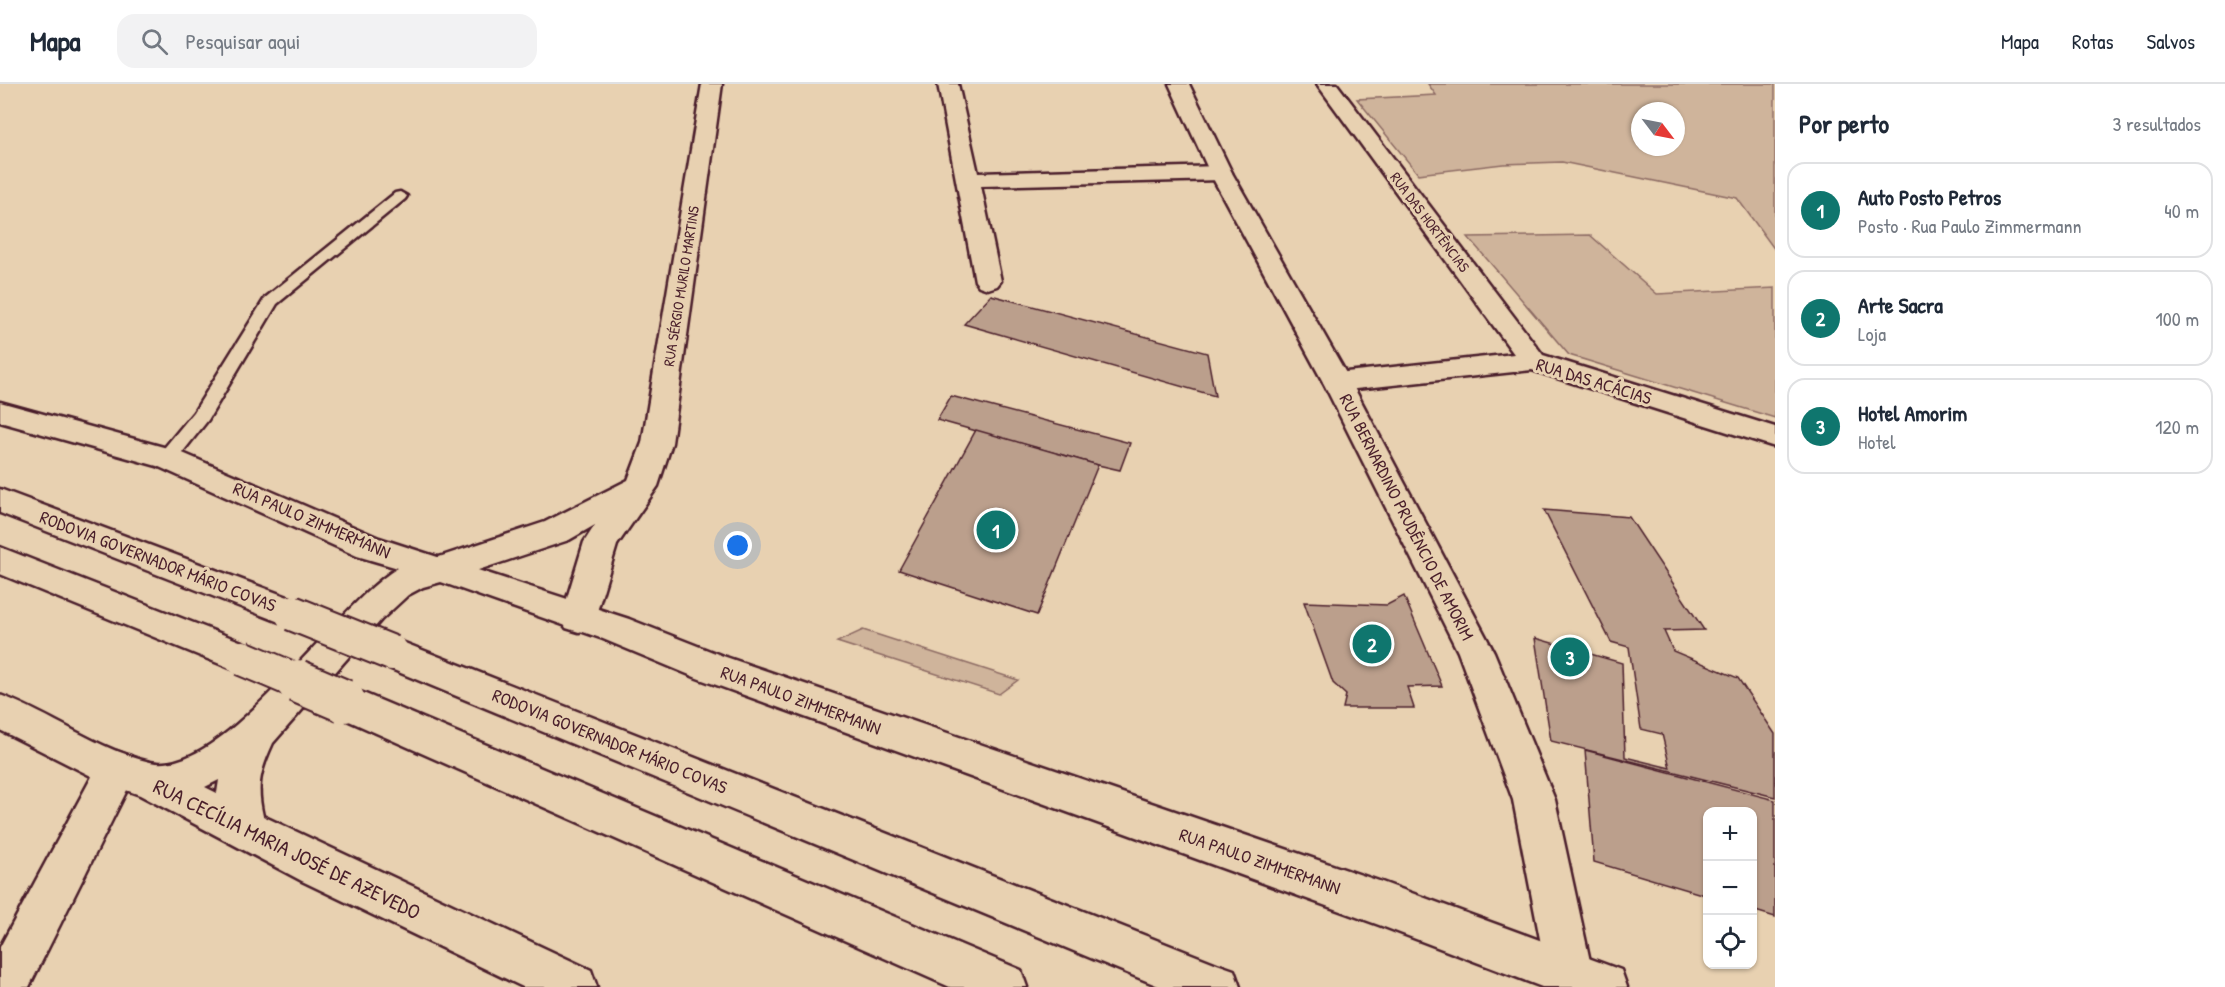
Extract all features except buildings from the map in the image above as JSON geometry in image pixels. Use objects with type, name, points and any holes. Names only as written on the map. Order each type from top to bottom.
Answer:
[{"type":"main road","name":"RUA SÉRGIO MURILO MARTINS","points":[[579,618],[601,542],[642,486],[657,443],[712,84]]},
{"type":"main road","points":[[948,84],[988,281]]},
{"type":"main road","name":"RUA BERNARDINO PRUDÊNCIO DE AMORIM","points":[[1179,84],[1221,173],[1337,382],[1476,652],[1530,789],[1587,981]]},
{"type":"main road","name":"RUA DAS HORTÊNCIAS","points":[[1327,84],[1533,361]]},
{"type":"main road","points":[[969,180],[1221,173]]},
{"type":"main road","name":"RUA DAS ACÁCIAS","points":[[1337,382],[1533,361],[1775,437]]},
{"type":"main road","name":"RUA PAULO ZIMMERMANN","points":[[0,412],[167,458],[369,547],[442,568],[494,589],[616,628],[710,667],[1379,903],[1587,981]]},
{"type":"main road","points":[[4,987],[134,775],[186,777],[224,757],[258,732],[369,610],[396,586],[413,576],[557,531],[642,486]]},
{"type":"main road","name":"RODOVIA GOVERNADOR MÁRIO COVAS","points":[[0,500],[392,652],[1217,987]]},
{"type":"main road","points":[[369,547],[369,610]]},
{"type":"main road","points":[[0,560],[344,701],[1004,987]]},
{"type":"main road","points":[[369,610],[414,597],[455,591],[494,589]]},
{"type":"main road","name":"RUA CECÍLIA MARIA JOSÉ DE AZEVEDO","points":[[0,712],[244,826],[317,866],[574,987]]},
{"type":"main road","points":[[244,826],[237,793],[242,767],[258,732]]},
{"type":"lane","points":[[167,458],[201,416],[271,301],[400,196]]},
{"type":"shaded area","points":[[1428,84],[1775,84],[1775,250],[1737,198],[1562,162],[1503,164],[1418,174],[1357,99],[1436,95]]},
{"type":"shaded area","points":[[1590,235],[1657,294],[1775,288],[1775,418],[1569,355],[1468,237]]},
{"type":"shaded area","points":[[863,630],[1018,680],[999,694],[837,642]]},
{"type":"place","name":"Auto Posto Petros","points":[[996,530]]},
{"type":"place","name":"Arte Sacra","points":[[1372,644]]},
{"type":"place","name":"Hotel Amorim","points":[[1570,657]]}]
